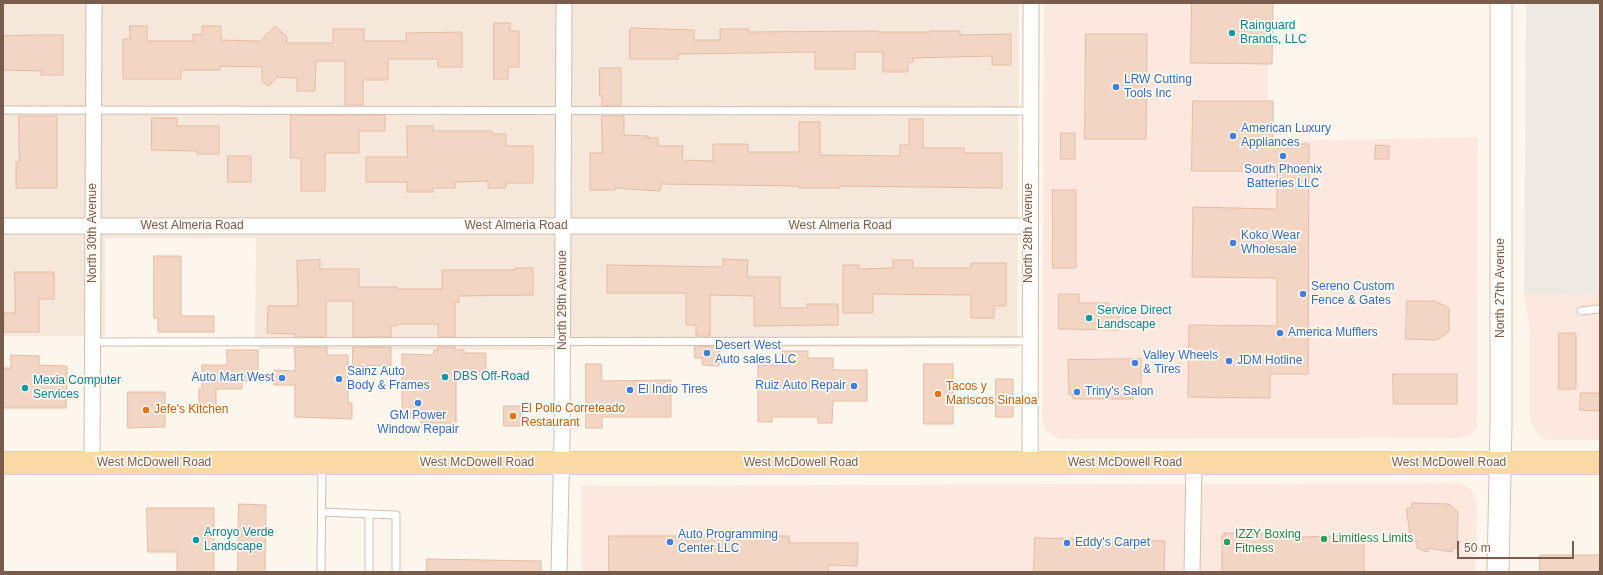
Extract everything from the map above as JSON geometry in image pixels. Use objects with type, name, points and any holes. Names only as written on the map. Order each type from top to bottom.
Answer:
[{"type":"main road","name":"North 27th Avenue","points":[[1498,572],[1501,463],[1501,3]]},
{"type":"main road","name":"West McDowell Road","points":[[3,463],[1600,463]]},
{"type":"street","name":"North 30th Avenue","points":[[92,463],[94,3]]},
{"type":"street","name":"North 29th Avenue","points":[[559,572],[562,463],[564,3]]},
{"type":"street","name":"North 28th Avenue","points":[[1030,463],[1029,111],[1031,3]]},
{"type":"street","name":"West Almeria Road","points":[[3,226],[1030,226]]},
{"type":"street","points":[[1192,572],[1194,463]]},
{"type":"lane","points":[[3,110],[1029,111]]},
{"type":"lane","points":[[1581,312],[1598,309]]},
{"type":"lane","points":[[93,342],[1029,341]]},
{"type":"lane","points":[[321,572],[322,462]]},
{"type":"lane","points":[[322,512],[396,515],[396,572]]},
{"type":"lane","points":[[369,514],[369,572]]},
{"type":"shaded area","points":[[3,3],[1019,3],[1017,348],[584,346],[542,350],[259,349],[255,339],[256,238],[105,238],[105,336],[3,336]]},
{"type":"shaded area","points":[[1044,3],[1268,3],[1268,141],[1478,137],[1477,427],[1471,435],[1461,438],[1059,439],[1046,431],[1042,419]]},
{"type":"shaded area","points":[[1526,3],[1600,3],[1600,295],[1524,294]]},
{"type":"shaded area","points":[[1524,294],[1600,295],[1600,440],[1546,440],[1540,437],[1532,426],[1530,419],[1530,332]]},
{"type":"shaded area","points":[[1461,483],[1471,489],[1477,502],[1475,572],[582,572],[582,486]]},
{"type":"building","name":"Rainguard Brands, LLC","points":[[1192,3],[1273,3],[1272,64],[1191,63]]},
{"type":"building","points":[[494,23],[510,23],[510,31],[519,31],[519,67],[508,67],[508,79],[494,79]]},
{"type":"building","points":[[130,26],[147,26],[147,41],[193,41],[193,34],[202,35],[202,26],[221,26],[221,40],[260,41],[275,26],[287,37],[286,43],[333,43],[333,29],[364,29],[364,41],[406,41],[406,33],[462,32],[462,67],[438,67],[438,59],[388,59],[388,80],[363,80],[363,105],[345,105],[345,61],[316,61],[315,91],[297,91],[297,78],[277,77],[269,86],[262,81],[262,67],[220,66],[220,70],[181,70],[181,79],[123,79],[123,39],[130,39]]},
{"type":"building","points":[[630,28],[694,30],[694,40],[720,40],[720,29],[749,29],[749,32],[960,31],[960,35],[1011,34],[1011,65],[992,65],[992,56],[913,58],[913,62],[908,62],[908,72],[883,72],[883,52],[855,52],[855,69],[815,69],[815,52],[678,54],[678,59],[630,59]]},
{"type":"building","name":"LRW Cutting Tools Inc","points":[[1086,34],[1147,34],[1146,139],[1085,139]]},
{"type":"building","points":[[63,35],[63,75],[41,75],[41,71],[3,70],[3,36]]},
{"type":"building","points":[[600,68],[621,68],[621,106],[602,106],[602,96],[600,96]]},
{"type":"building","points":[[1193,101],[1273,101],[1273,144],[1309,144],[1308,374],[1270,374],[1270,398],[1188,397],[1189,325],[1277,326],[1277,278],[1192,277],[1193,207],[1277,209],[1277,171],[1192,171]]},
{"type":"building","points":[[291,115],[385,115],[385,131],[359,131],[359,153],[325,153],[325,191],[301,191],[301,158],[291,158]]},
{"type":"building","points":[[19,116],[57,116],[57,188],[16,188],[16,162],[19,162]]},
{"type":"building","points":[[602,116],[624,116],[624,135],[658,138],[658,146],[683,146],[682,160],[713,161],[713,144],[748,144],[748,152],[799,152],[799,122],[820,122],[820,155],[900,156],[900,145],[909,145],[909,119],[923,119],[923,148],[964,148],[964,153],[1002,153],[1002,188],[840,186],[840,188],[799,188],[799,186],[661,184],[660,191],[615,188],[615,190],[590,190],[590,153],[602,153]]},
{"type":"building","points":[[152,118],[177,118],[177,126],[219,126],[219,154],[197,154],[197,151],[152,150]]},
{"type":"building","points":[[407,126],[433,126],[433,131],[492,131],[492,134],[506,134],[506,146],[533,146],[533,183],[506,183],[506,188],[488,188],[488,181],[455,182],[455,188],[433,188],[433,192],[407,192],[407,182],[366,182],[366,157],[407,157]]},
{"type":"building","points":[[1061,133],[1075,133],[1075,159],[1061,159]]},
{"type":"building","points":[[1376,145],[1389,146],[1389,159],[1375,159]]},
{"type":"building","points":[[228,156],[251,156],[251,182],[228,182]]},
{"type":"building","points":[[1053,190],[1076,190],[1076,268],[1053,268]]},
{"type":"building","points":[[154,256],[181,256],[181,316],[214,316],[214,332],[158,332],[158,318],[154,318]]},
{"type":"building","points":[[723,259],[748,260],[747,277],[780,277],[780,308],[807,308],[807,304],[838,304],[838,325],[754,326],[754,296],[710,295],[710,336],[696,336],[696,325],[686,325],[686,293],[607,293],[607,265],[723,267]]},
{"type":"building","points":[[320,260],[320,269],[359,269],[359,287],[397,287],[397,289],[442,289],[442,270],[515,270],[515,268],[533,268],[533,295],[459,296],[459,302],[455,302],[455,337],[438,337],[438,324],[397,324],[397,326],[391,326],[391,337],[353,337],[353,301],[326,301],[326,337],[295,337],[295,334],[267,333],[268,306],[298,306],[297,261]]},
{"type":"building","points":[[893,260],[913,260],[913,268],[971,268],[971,263],[1006,263],[1006,306],[994,306],[994,318],[971,318],[971,295],[873,294],[873,313],[843,313],[843,265],[859,265],[859,269],[893,268]]},
{"type":"building","points":[[15,272],[54,272],[54,299],[39,299],[39,332],[4,332],[4,313],[15,313]]},
{"type":"building","name":"Service Direct Landscape","points":[[1059,294],[1079,294],[1079,303],[1109,303],[1109,306],[1119,307],[1119,330],[1059,329]]},
{"type":"building","points":[[1407,301],[1435,301],[1449,308],[1449,331],[1437,340],[1406,339]]},
{"type":"building","points":[[1559,333],[1576,333],[1576,389],[1559,389]]},
{"type":"building","name":"Desert West Auto sales LLC","points":[[695,346],[720,347],[719,366],[702,365],[702,358],[695,358]]},
{"type":"building","points":[[295,347],[327,347],[327,355],[348,355],[348,403],[352,403],[352,419],[295,417],[295,385],[274,385],[274,370],[295,371]]},
{"type":"building","points":[[353,347],[391,347],[391,365],[353,366]]},
{"type":"building","points":[[438,347],[455,347],[455,350],[464,350],[464,353],[486,353],[486,375],[456,375],[456,423],[421,423],[421,418],[402,418],[402,354],[434,355],[434,350],[438,350]]},
{"type":"building","points":[[227,350],[258,350],[258,381],[242,381],[242,389],[216,389],[216,406],[199,406],[199,389],[202,389],[202,365],[227,365]]},
{"type":"building","points":[[783,351],[808,351],[808,358],[833,358],[833,370],[867,370],[867,401],[833,401],[832,423],[818,423],[818,417],[772,417],[772,422],[758,422],[758,365],[783,365]]},
{"type":"building","points":[[11,355],[39,356],[39,365],[67,366],[66,408],[3,408],[3,368],[11,368]]},
{"type":"building","points":[[1141,359],[1141,396],[1133,396],[1133,399],[1073,399],[1073,395],[1069,395],[1068,360]]},
{"type":"building","points":[[586,364],[601,364],[602,381],[671,380],[671,417],[602,417],[602,428],[586,428]]},
{"type":"building","name":"Tacos y Mariscos Sinaloa","points":[[924,364],[953,364],[953,424],[924,424]]},
{"type":"building","points":[[1393,374],[1457,374],[1457,404],[1394,404]]},
{"type":"building","points":[[996,379],[1013,379],[1013,417],[996,417]]},
{"type":"building","name":"Jefe's Kitchen","points":[[128,392],[165,392],[165,427],[128,428]]},
{"type":"building","points":[[1581,393],[1600,393],[1600,411],[1580,410]]},
{"type":"building","name":"El Pollo Correteado Restaurant","points":[[504,406],[521,406],[521,426],[504,426]]},
{"type":"building","points":[[1412,503],[1449,504],[1458,512],[1457,548],[1452,548],[1452,552],[1428,548],[1427,552],[1417,548],[1417,541],[1411,541],[1407,515],[1407,508],[1412,508]]},
{"type":"building","points":[[239,504],[266,505],[265,572],[238,572]]},
{"type":"building","name":"Arroyo Verde Landscape","points":[[147,508],[214,508],[214,572],[177,572],[177,552],[148,552]]},
{"type":"building","points":[[1224,533],[1274,534],[1274,538],[1361,535],[1362,538],[1364,538],[1364,572],[1222,572],[1222,536],[1224,536]]},
{"type":"building","points":[[609,536],[789,536],[789,543],[858,543],[857,566],[828,565],[828,572],[609,572]]},
{"type":"building","points":[[1035,538],[1165,541],[1164,572],[1034,572]]},
{"type":"building","points":[[1540,555],[1600,555],[1600,572],[1540,572]]},
{"type":"building","points":[[427,559],[541,561],[541,572],[427,572]]},
{"type":"place","name":"Rainguard Brands, LLC","points":[[1232,33]]},
{"type":"place","name":"LRW Cutting Tools Inc","points":[[1116,87]]},
{"type":"place","name":"American Luxury Appliances","points":[[1233,136]]},
{"type":"place","name":"South Phoenix Batteries LLC","points":[[1283,156]]},
{"type":"place","name":"Koko Wear Wholesale","points":[[1233,243]]},
{"type":"place","name":"Sereno Custom Fence & Gates","points":[[1303,294]]},
{"type":"place","name":"Service Direct Landscape","points":[[1089,318]]},
{"type":"place","name":"America Mufflers","points":[[1280,333]]},
{"type":"place","name":"Desert West Auto sales LLC","points":[[707,353]]},
{"type":"place","name":"JDM Hotline","points":[[1229,361]]},
{"type":"place","name":"Valley Wheels & Tires","points":[[1135,363]]},
{"type":"place","name":"DBS Off-Road","points":[[445,377]]},
{"type":"place","name":"Auto Mart West","points":[[282,378]]},
{"type":"place","name":"Sainz Auto Body & Frames","points":[[339,379]]},
{"type":"place","name":"Ruiz Auto Repair","points":[[854,386]]},
{"type":"place","name":"Mexia Computer Services","points":[[25,388]]},
{"type":"place","name":"El Indio Tires","points":[[630,390]]},
{"type":"place","name":"Triny's Salon","points":[[1077,392]]},
{"type":"place","name":"Tacos y Mariscos Sinaloa","points":[[938,394]]},
{"type":"place","name":"GM Power Window Repair","points":[[418,403]]},
{"type":"place","name":"Jefe's Kitchen","points":[[146,410]]},
{"type":"place","name":"El Pollo Correteado Restaurant","points":[[513,416]]},
{"type":"place","name":"Limitless Limits","points":[[1324,539]]},
{"type":"place","name":"Arroyo Verde Landscape","points":[[196,540]]},
{"type":"place","name":"Auto Programming Center LLC","points":[[670,542]]},
{"type":"place","name":"IZZY Boxing Fitness","points":[[1227,542]]},
{"type":"place","name":"Eddy's Carpet","points":[[1067,543]]}]
